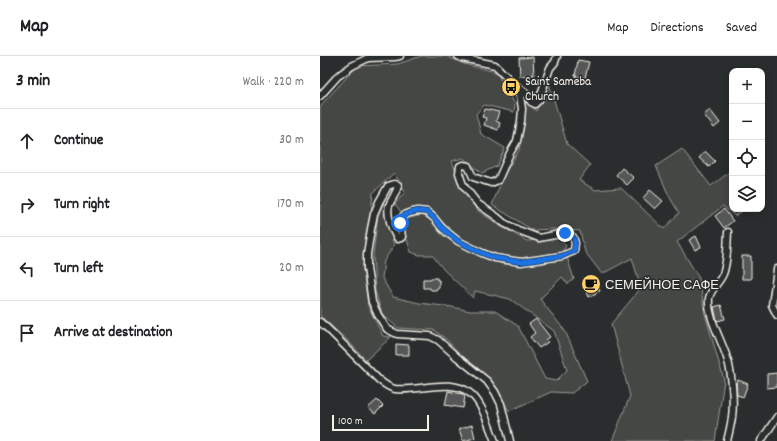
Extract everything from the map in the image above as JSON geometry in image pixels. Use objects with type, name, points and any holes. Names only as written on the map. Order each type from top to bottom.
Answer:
[{"type":"street","points":[[320,96],[338,76],[352,66],[368,58],[400,56]]},
{"type":"street","points":[[458,56],[495,65],[512,82],[525,92],[531,102],[535,104],[539,100],[550,68],[555,62],[557,56]]},
{"type":"street","points":[[510,441],[501,404],[487,381],[438,340],[430,336],[397,334],[387,329],[372,302],[367,268],[367,254],[374,214],[388,186],[394,184],[398,185],[395,196],[389,204],[389,216],[393,229],[398,238],[402,237],[400,223],[403,216],[418,211],[427,212],[442,228],[458,241],[495,258],[521,262],[562,256],[574,251],[575,243],[573,237],[565,233],[539,238],[504,223],[478,204],[463,185],[459,174],[460,166],[463,165],[468,166],[473,177],[491,183],[498,180],[517,141],[522,109],[520,95],[512,82]]},
{"type":"street","points":[[727,441],[732,417],[732,390],[729,364],[710,311],[709,298],[722,275],[726,262],[728,232]]},
{"type":"street","points":[[777,269],[772,305],[777,315]]},
{"type":"street","points":[[320,322],[388,387],[395,389],[410,389],[427,386],[450,386],[462,388],[472,394],[483,410],[495,441]]},
{"type":"street","points":[[761,441],[777,416]]},
{"type":"shaded area","points":[[421,56],[446,56],[464,64],[496,72],[515,104],[514,112],[484,105],[476,114],[481,134],[505,148],[497,166],[482,173],[463,158],[452,161],[461,186],[477,210],[502,227],[527,241],[560,238],[566,246],[562,252],[526,259],[495,255],[458,237],[431,211],[401,212],[395,204],[405,192],[394,173],[373,193],[371,213],[365,242],[363,269],[368,306],[383,336],[391,337],[366,360],[349,342],[320,316],[320,109],[322,104],[357,66],[398,64]]},
{"type":"shaded area","points":[[548,80],[567,144],[590,165],[579,180],[595,190],[621,188],[664,229],[679,213],[669,196],[656,166],[682,149],[711,186],[729,172],[729,211],[723,206],[677,242],[699,278],[705,314],[724,380],[715,441],[612,441],[630,396],[611,324],[641,288],[632,258],[602,274],[585,252],[580,231],[554,229],[532,230],[492,205],[504,175],[519,150],[524,118],[522,95],[536,111]]},
{"type":"shaded area","points":[[384,203],[387,221],[394,245],[384,261],[382,278],[393,297],[419,303],[470,311],[495,311],[518,326],[545,379],[556,381],[567,370],[554,331],[510,299],[475,291],[473,298],[444,270],[432,255],[419,255],[411,252],[404,231],[406,219],[422,215],[433,222],[441,234],[457,245],[472,250],[502,264],[540,264],[567,257],[574,279],[568,284],[562,277],[540,299],[565,331],[587,381],[572,393],[551,392],[509,411],[489,378],[465,360],[447,340],[434,330],[398,328],[382,314],[375,291],[373,255],[378,214]]},
{"type":"shaded area","points":[[730,212],[741,212],[735,216]]},
{"type":"building","points":[[533,57],[534,75],[520,76],[519,58]]},
{"type":"building","points":[[578,60],[589,62],[585,78],[575,76]]},
{"type":"building","points":[[485,109],[499,112],[496,121],[500,123],[498,130],[484,125],[486,118],[482,117]]},
{"type":"building","points":[[710,110],[720,123],[714,128],[704,115]]},
{"type":"building","points":[[705,151],[715,161],[709,167],[699,158]]},
{"type":"building","points":[[622,168],[634,178],[627,185],[616,175]]},
{"type":"building","points":[[650,190],[663,201],[655,209],[643,198]]},
{"type":"building","points":[[724,209],[733,221],[724,228],[715,216]]},
{"type":"building","points":[[696,236],[701,247],[695,250],[689,240]]},
{"type":"building","points":[[742,256],[751,256],[751,279],[742,279]]},
{"type":"building","points":[[437,278],[437,280],[439,280],[439,288],[436,290],[423,288],[423,279]]},
{"type":"building","points":[[594,279],[600,291],[589,297],[583,284]]},
{"type":"building","points":[[721,305],[725,319],[717,321],[714,307]]},
{"type":"building","points":[[536,319],[550,337],[546,340],[548,342],[539,348],[530,337],[535,333],[529,324]]},
{"type":"building","points":[[396,344],[409,345],[409,355],[396,355]]},
{"type":"building","points":[[777,373],[777,387],[767,388],[767,374]]},
{"type":"building","points":[[738,380],[748,384],[743,397],[737,395],[736,385]]},
{"type":"building","points":[[448,391],[465,396],[463,408],[445,405]]},
{"type":"building","points":[[377,400],[383,406],[375,414],[368,408]]},
{"type":"building","points":[[472,425],[475,438],[463,441],[459,429]]},
{"type":"place","name":"Saint Sameba Church","points":[[511,87]]},
{"type":"place","name":"СЕМЕЙНОЕ САФЕ","points":[[591,284]]},
{"type":"route","points":[[400,223],[403,216],[409,213],[418,211],[427,212],[442,228],[458,241],[495,258],[521,262],[562,256],[574,251],[575,243],[573,237],[565,233]]}]
